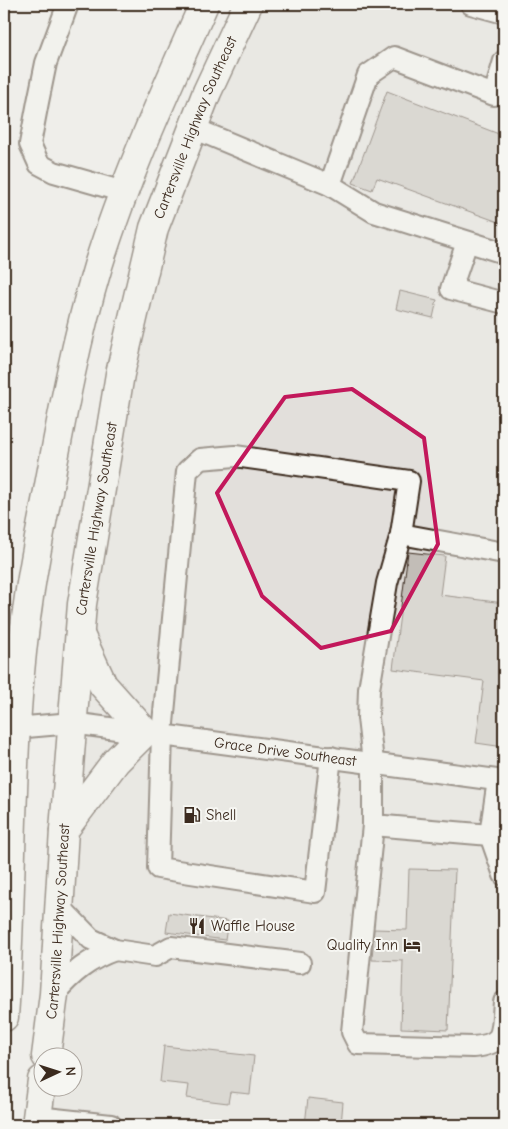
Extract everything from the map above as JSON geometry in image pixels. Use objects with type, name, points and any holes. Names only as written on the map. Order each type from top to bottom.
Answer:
[{"type":"highway","points":[[4,1017],[10,938],[9,730],[28,604],[60,424],[76,349],[96,276],[124,192],[204,4]]},
{"type":"highway","name":"Cartersville Highway Southeast","points":[[47,1046],[54,994],[64,830],[82,604],[120,374],[154,228],[207,92],[248,4]]},
{"type":"highway","points":[[64,830],[116,761],[154,733],[104,685],[80,634]]},
{"type":"highway","points":[[36,1121],[40,1096]]},
{"type":"street","points":[[68,4],[46,63],[30,144],[39,164],[54,172],[124,192]]},
{"type":"street","points":[[471,4],[497,9]]},
{"type":"street","points":[[330,185],[368,75],[394,57],[499,100],[504,61]]},
{"type":"street","points":[[193,128],[330,185],[374,212],[504,253]]},
{"type":"street","points":[[467,242],[451,289],[504,303]]},
{"type":"street","points":[[331,757],[315,892],[158,868],[154,733],[187,471],[200,458],[236,456],[409,481],[402,534],[387,583],[369,689],[368,718],[373,762],[372,825],[352,1032],[358,1044],[491,1046],[500,1037],[504,1002]]},
{"type":"street","points":[[402,534],[504,553]]},
{"type":"street","name":"Grace Drive Southeast","points":[[9,730],[72,723],[501,780]]},
{"type":"street","points":[[501,780],[490,835],[504,875]]},
{"type":"street","points":[[372,825],[490,835]]},
{"type":"street","points":[[59,906],[91,939],[115,950],[155,956],[171,947],[300,963]]},
{"type":"street","points":[[54,994],[83,965],[98,956],[115,950]]},
{"type":"street","points":[[36,1121],[111,1125]]},
{"type":"highlighted area","points":[[352,389],[424,438],[438,544],[391,631],[321,648],[262,596],[217,493],[285,397]]},
{"type":"shaded area","points":[[248,4],[504,4],[504,1125],[37,1125],[41,1096],[82,1096],[82,1046],[47,1046],[120,374],[207,92]]},
{"type":"building","points":[[387,91],[504,136],[504,224],[377,178],[372,190],[353,183]]},
{"type":"building","points":[[400,291],[437,300],[433,318],[396,309]]},
{"type":"building","points":[[408,552],[445,556],[440,595],[504,603],[504,747],[476,743],[484,681],[393,669]]},
{"type":"building","name":"Quality Inn","points":[[409,869],[455,870],[448,1030],[401,1028],[403,961],[372,960],[374,929],[407,930]]},
{"type":"building","name":"Waffle House","points":[[169,913],[228,921],[225,940],[166,932]]},
{"type":"building","points":[[164,1046],[254,1056],[250,1094],[230,1092],[228,1103],[187,1098],[189,1085],[160,1082]]},
{"type":"building","points":[[308,1098],[343,1102],[341,1125],[305,1125]]},
{"type":"place","name":"Shell","points":[[192,815]]},
{"type":"place","name":"Waffle House","points":[[197,926]]},
{"type":"place","name":"Quality Inn","points":[[412,945]]}]
